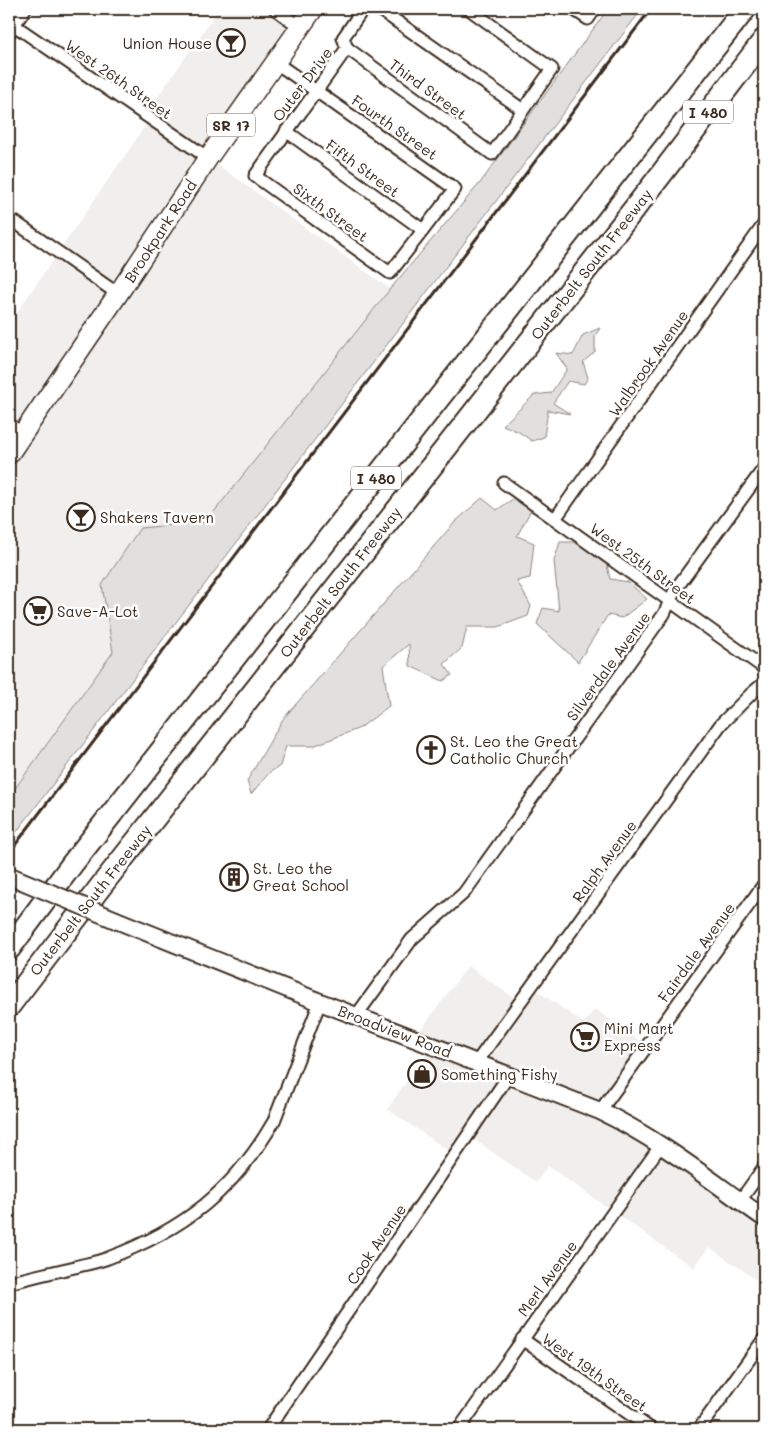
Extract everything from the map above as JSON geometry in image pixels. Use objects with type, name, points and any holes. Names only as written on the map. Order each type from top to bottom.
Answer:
[{"type":"highway","points":[[630,156],[674,83],[728,9]]},
{"type":"highway","name":"I 480","points":[[9,949],[73,863],[745,9]]},
{"type":"highway","name":"Outerbelt South Freeway","points":[[9,1006],[101,886],[653,185],[764,40]]},
{"type":"highway","points":[[653,185],[711,129],[764,61]]},
{"type":"main road","name":"Brookpark Road","points":[[9,454],[16,429],[118,294],[208,158],[313,9]]},
{"type":"main road","name":"Broadview Road","points":[[9,876],[320,1002],[600,1111],[660,1145],[764,1218]]},
{"type":"street","points":[[11,29],[25,9]]},
{"type":"street","points":[[275,9],[300,27]]},
{"type":"street","name":"Outer Drive","points":[[255,176],[347,48],[343,38],[363,9]]},
{"type":"street","points":[[379,9],[523,110],[552,69],[469,9]]},
{"type":"street","points":[[573,9],[588,19],[595,9]]},
{"type":"street","name":"West 26th Street","points":[[11,29],[208,158]]},
{"type":"street","name":"Third Street","points":[[347,48],[492,154],[523,110]]},
{"type":"street","name":"Fourth Street","points":[[275,62],[455,189],[423,230]]},
{"type":"street","name":"Fifth Street","points":[[286,131],[423,230]]},
{"type":"street","name":"Sixth Street","points":[[255,176],[390,273],[423,230]]},
{"type":"street","points":[[9,218],[118,294]]},
{"type":"street","name":"Walbrook Avenue","points":[[555,519],[764,224]]},
{"type":"street","name":"Silverdale Avenue","points":[[356,1016],[412,939],[464,893],[664,614],[675,590],[764,468]]},
{"type":"street","name":"West 25th Street","points":[[504,483],[764,668]]},
{"type":"street","name":"Ralph Avenue","points":[[476,1063],[721,724],[764,683]]},
{"type":"street","name":"Fairdale Avenue","points":[[600,1111],[764,884]]},
{"type":"street","points":[[9,1283],[107,1259],[144,1243],[178,1224],[211,1201],[241,1168],[264,1138],[274,1121],[320,1002]]},
{"type":"street","name":"Cook Avenue","points":[[268,1429],[510,1075]]},
{"type":"street","name":"Merl Avenue","points":[[458,1429],[660,1145]]},
{"type":"street","points":[[740,1201],[764,1168]]},
{"type":"street","name":"West 19th Street","points":[[522,1339],[651,1429]]},
{"type":"street","points":[[700,1429],[764,1339]]},
{"type":"shaded area","points":[[219,9],[313,9],[208,158],[390,289],[206,522],[140,529],[102,585],[113,652],[9,797],[9,324],[150,119],[145,115]]},
{"type":"shaded area","points":[[608,9],[642,9],[9,842],[9,797],[113,652],[102,585],[140,528],[206,522],[390,289],[480,183]]},
{"type":"shaded area","points":[[600,328],[595,336],[595,352],[583,362],[588,378],[584,384],[568,381],[553,403],[570,414],[548,410],[544,437],[532,441],[519,432],[503,425],[534,395],[551,393],[567,369],[556,353],[573,355],[583,335]]},
{"type":"shaded area","points":[[482,498],[497,510],[514,498],[531,510],[517,536],[534,543],[530,578],[517,581],[531,606],[528,616],[498,627],[467,627],[462,648],[444,664],[452,675],[443,681],[410,666],[409,644],[383,666],[389,706],[360,728],[313,746],[286,746],[280,766],[270,772],[251,794],[247,781],[283,719],[455,522]]},
{"type":"shaded area","points":[[560,542],[576,542],[607,565],[610,579],[628,582],[647,599],[622,618],[608,615],[578,662],[537,624],[543,608],[559,611],[554,561]]},
{"type":"shaded area","points":[[468,966],[520,1002],[532,987],[584,1023],[595,1009],[647,1046],[600,1111],[764,1218],[764,1285],[709,1247],[694,1268],[548,1166],[536,1182],[469,1136],[455,1155],[387,1109],[432,1046],[414,1039]]},
{"type":"railway","points":[[9,853],[651,9]]},
{"type":"place","name":"Union House","points":[[231,43]]},
{"type":"place","name":"Shakers Tavern","points":[[81,517]]},
{"type":"place","name":"Save-A-Lot","points":[[38,611]]},
{"type":"place","name":"St. Leo the Great Catholic Church","points":[[431,750]]},
{"type":"place","name":"St. Leo the Great School","points":[[234,877]]},
{"type":"place","name":"Mini Mart Express","points":[[585,1037]]},
{"type":"place","name":"Something Fishy","points":[[422,1074]]}]
